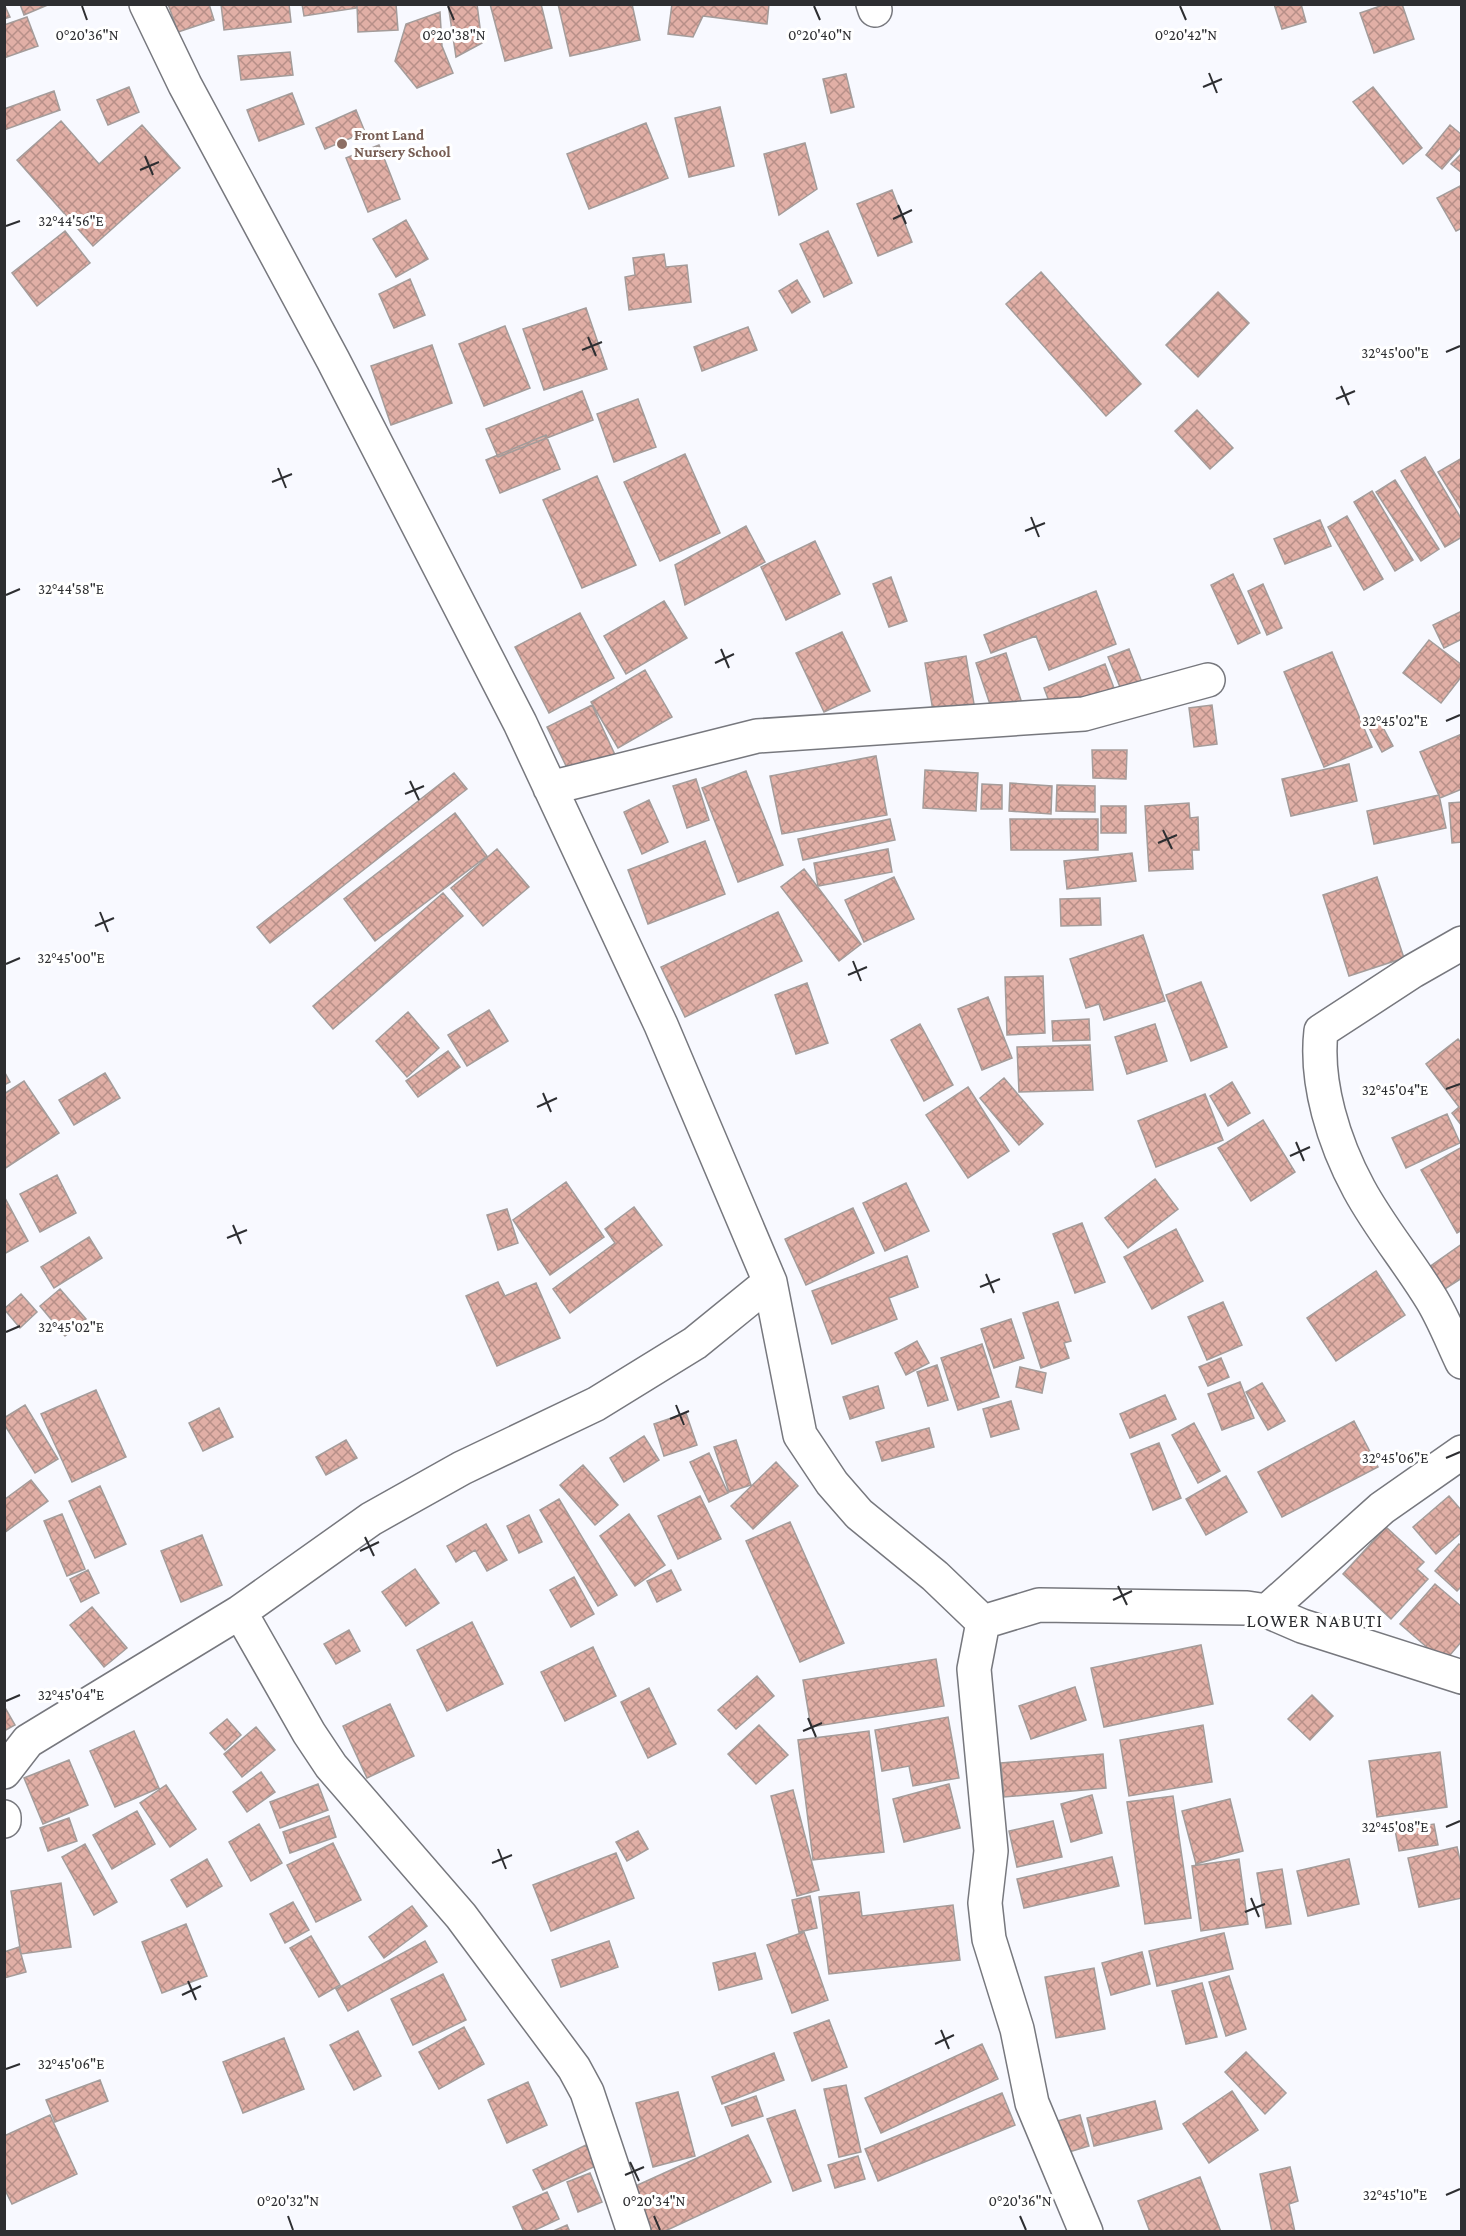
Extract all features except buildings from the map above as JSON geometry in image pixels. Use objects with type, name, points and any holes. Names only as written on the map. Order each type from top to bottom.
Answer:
[{"type":"street","points":[[146,4],[185,85],[350,392],[520,723],[661,1025],[770,1282],[800,1435],[832,1483],[859,1514],[935,1576],[983,1622]]},
{"type":"street","points":[[550,788],[758,736],[1084,714],[1208,680]]},
{"type":"street","points":[[1461,943],[1413,971],[1321,1031],[1319,1051],[1322,1082],[1338,1142],[1359,1190],[1433,1302],[1461,1362]]},
{"type":"street","points":[[4,1772],[28,1741],[240,1612],[371,1519],[462,1468],[596,1404],[695,1343],[770,1282]]},
{"type":"street","points":[[1267,1611],[1382,1508],[1461,1452]]},
{"type":"street","points":[[983,1622],[1039,1605],[1247,1608],[1267,1611],[1302,1626],[1461,1677]]},
{"type":"street","points":[[240,1612],[331,1766],[461,1916],[574,2068],[587,2092],[634,2232]]},
{"type":"street","points":[[983,1622],[974,1669],[991,1851],[985,1904],[989,1939],[1017,2029],[1032,2103],[1086,2232]]},
{"type":"place","name":"Front Land Nursery School","points":[[342,144]]},
{"type":"district","name":"LOWER NABUTI","points":[[1315,1621]]}]
